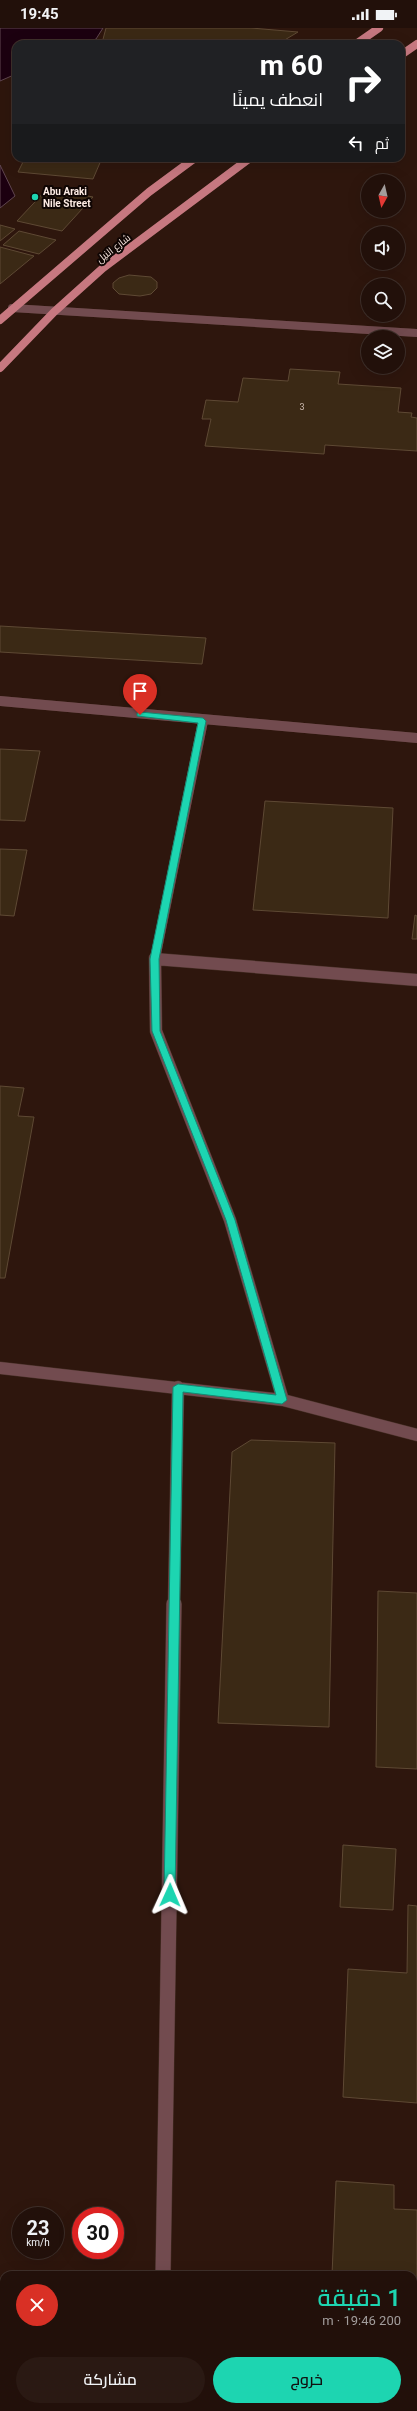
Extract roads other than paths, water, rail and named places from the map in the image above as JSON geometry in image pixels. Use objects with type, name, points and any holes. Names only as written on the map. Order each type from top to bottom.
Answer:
[{"type":"main road","points":[[362,40],[379,28]]},
{"type":"main road","points":[[405,52],[417,44]]},
{"type":"main road","name":"شارع النيل","points":[[0,320],[12,308],[149,192],[190,162]]},
{"type":"main road","name":"شارع النيل","points":[[0,368],[54,312],[103,268],[245,162]]},
{"type":"street","points":[[12,308],[54,312],[417,333]]},
{"type":"street","points":[[0,701],[203,721],[417,738]]},
{"type":"street","points":[[203,721],[154,959],[156,1031],[230,1220],[282,1400]]},
{"type":"street","points":[[154,959],[417,980]]},
{"type":"street","points":[[0,1368],[282,1400],[417,1434]]},
{"type":"street","points":[[163,2271],[178,1387]]},
{"type":"place","name":"Abu Araki Nile Street","points":[[35,197]]}]
